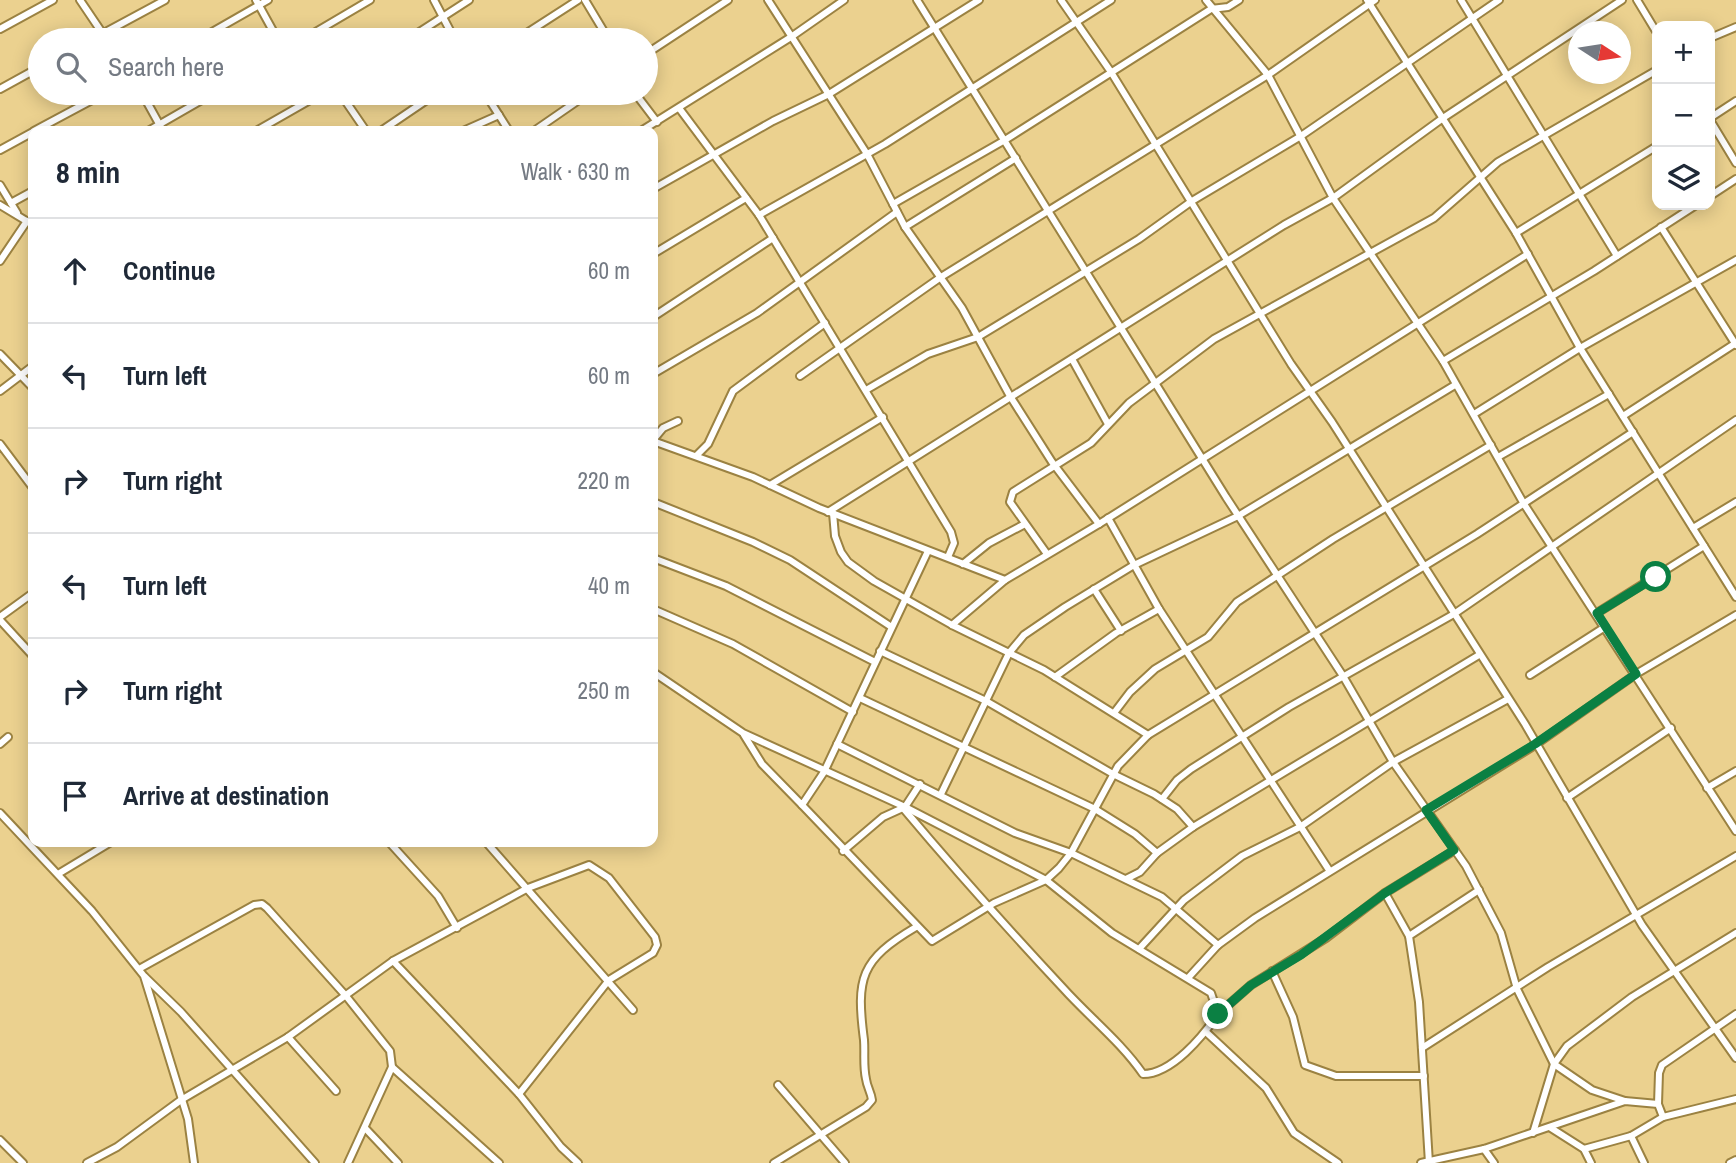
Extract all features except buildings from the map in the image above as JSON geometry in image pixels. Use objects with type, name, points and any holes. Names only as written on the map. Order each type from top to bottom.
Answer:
[{"type":"street","points":[[0,29],[53,0]]},
{"type":"street","points":[[80,0],[99,28]]},
{"type":"street","points":[[120,28],[165,0]]},
{"type":"street","points":[[217,28],[257,3],[268,0]]},
{"type":"street","points":[[322,28],[370,0]]},
{"type":"street","points":[[434,0],[449,28]]},
{"type":"street","points":[[426,28],[469,0]]},
{"type":"street","points":[[535,28],[578,0]]},
{"type":"street","points":[[585,0],[602,28]]},
{"type":"street","points":[[658,46],[728,0]]},
{"type":"street","points":[[768,0],[867,154],[905,227],[941,277],[1010,396],[1055,465],[1099,524]]},
{"type":"street","points":[[650,126],[791,37],[844,0]]},
{"type":"street","points":[[917,0],[1201,458],[1343,676],[1393,762],[1479,890],[1501,933],[1517,989],[1554,1064],[1592,1090],[1625,1101],[1658,1104]]},
{"type":"street","points":[[658,186],[773,121],[829,94],[979,0]]},
{"type":"street","points":[[1061,0],[1111,72],[1384,508],[1508,699],[1637,917],[1712,1028],[1736,1058]]},
{"type":"street","points":[[759,215],[867,154],[1111,0]]},
{"type":"street","points":[[1206,0],[1268,75],[1333,198],[1443,361],[1524,504],[1736,831]]},
{"type":"street","points":[[893,204],[1005,140],[1211,9],[1228,7],[1239,0]]},
{"type":"street","points":[[1461,0],[1618,256]]},
{"type":"street","points":[[866,390],[928,354],[978,337],[1086,271],[1192,201],[1301,136],[1499,0]]},
{"type":"street","points":[[831,513],[1010,396],[1122,330],[1284,225],[1333,198],[1443,118],[1622,0]]},
{"type":"street","points":[[1637,0],[1652,25]]},
{"type":"street","points":[[800,376],[941,277],[1268,75],[1370,1],[1516,233],[1580,348],[1704,546],[1733,587],[1736,597]]},
{"type":"street","points":[[257,3],[271,28]]},
{"type":"street","points":[[1715,36],[1736,27]]},
{"type":"street","points":[[1047,554],[1009,497],[1091,443],[1129,403],[1214,339],[1434,218],[1498,162],[1652,73]]},
{"type":"street","points":[[0,89],[28,74]]},
{"type":"street","points":[[1715,116],[1736,101]]},
{"type":"street","points":[[45,126],[83,105]]},
{"type":"street","points":[[149,105],[160,126]]},
{"type":"street","points":[[164,126],[196,105]]},
{"type":"street","points":[[264,126],[296,105]]},
{"type":"street","points":[[348,105],[363,126]]},
{"type":"street","points":[[388,126],[419,105]]},
{"type":"street","points":[[493,105],[506,126]]},
{"type":"street","points":[[541,126],[572,105]]},
{"type":"street","points":[[644,105],[657,122]]},
{"type":"street","points":[[679,108],[759,215],[909,460],[951,532],[954,543],[948,557]]},
{"type":"street","points":[[474,126],[499,115]]},
{"type":"street","points":[[1715,127],[1736,163]]},
{"type":"street","points":[[0,150],[28,135]]},
{"type":"street","points":[[1516,233],[1655,147]]},
{"type":"street","points":[[905,227],[1016,158]]},
{"type":"street","points":[[1715,193],[1736,179]]},
{"type":"street","points":[[0,185],[19,216]]},
{"type":"street","points":[[11,203],[28,194]]},
{"type":"street","points":[[658,251],[746,198]]},
{"type":"street","points":[[0,205],[28,222]]},
{"type":"street","points":[[1443,361],[1618,256],[1688,210]]},
{"type":"street","points":[[658,371],[757,313],[897,212]]},
{"type":"street","points":[[0,261],[28,226]]},
{"type":"street","points":[[1623,416],[1736,344],[1661,227]]},
{"type":"street","points":[[658,314],[773,238]]},
{"type":"street","points":[[952,625],[1004,580],[1099,524],[1528,254]]},
{"type":"street","points":[[1474,414],[1580,348],[1736,260]]},
{"type":"street","points":[[697,455],[708,444],[733,391],[825,323]]},
{"type":"street","points":[[0,354],[28,382]]},
{"type":"street","points":[[1072,359],[1108,424]]},
{"type":"street","points":[[0,391],[28,371]]},
{"type":"street","points":[[941,794],[1009,653],[1024,635],[1134,565],[1238,516],[1455,385]]},
{"type":"street","points":[[1498,457],[1609,394]]},
{"type":"street","points":[[770,485],[883,417]]},
{"type":"street","points":[[1162,799],[1184,774],[1343,676],[1454,614],[1657,471],[1736,420]]},
{"type":"street","points":[[658,434],[663,428],[678,421]]},
{"type":"street","points":[[743,733],[762,764],[916,927],[932,940],[988,907],[1046,880],[1071,853],[1114,774],[1149,735],[1316,635],[1633,432]]},
{"type":"street","points":[[658,442],[697,455],[831,513],[1004,580]]},
{"type":"street","points":[[0,444],[28,481]]},
{"type":"street","points":[[1114,713],[1129,692],[1155,668],[1208,637],[1237,602],[1276,575],[1491,444]]},
{"type":"street","points":[[1693,528],[1736,502]]},
{"type":"street","points":[[658,504],[722,528],[790,560],[890,626]]},
{"type":"street","points":[[831,513],[835,536],[848,562],[903,599],[1055,677],[1149,735]]},
{"type":"street","points":[[1108,518],[1158,609],[1329,870]]},
{"type":"street","points":[[963,564],[989,543],[1025,524]]},
{"type":"street","points":[[1597,613],[1704,546]]},
{"type":"street","points":[[802,805],[824,772],[890,626],[928,551]]},
{"type":"street","points":[[658,560],[726,586],[875,663]]},
{"type":"street","points":[[1094,589],[1121,631]]},
{"type":"street","points":[[28,597],[0,618],[28,650]]},
{"type":"street","points":[[1055,677],[1158,609]]},
{"type":"street","points":[[658,611],[733,644],[853,712]]},
{"type":"street","points":[[1188,978],[1218,945],[1329,870],[1535,744],[1636,674],[1736,615]]},
{"type":"street","points":[[1530,675],[1605,627]]},
{"type":"street","points":[[880,652],[986,701],[1162,799],[1177,809],[1193,827]]},
{"type":"street","points":[[1125,880],[1140,872],[1157,853],[1193,827],[1479,655]]},
{"type":"street","points":[[658,675],[743,733],[904,808],[1046,880],[1096,922],[1211,993],[1218,1014]]},
{"type":"street","points":[[859,698],[964,745],[1095,809],[1135,834],[1157,853]]},
{"type":"street","points":[[1139,949],[1176,908],[1242,856],[1300,827],[1393,762],[1508,699]]},
{"type":"street","points":[[1567,798],[1671,728]]},
{"type":"street","points":[[0,744],[8,737]]},
{"type":"street","points":[[837,744],[1015,833],[1071,853],[1162,897],[1218,945]]},
{"type":"street","points":[[1707,788],[1736,771]]},
{"type":"street","points":[[843,851],[883,817],[904,808],[920,784]]},
{"type":"street","points":[[904,808],[988,907],[1072,998],[1116,1038],[1143,1074],[1168,1065],[1206,1032],[1218,1014],[1251,985],[1326,938],[1385,893],[1454,850]]},
{"type":"street","points":[[0,813],[28,842]]},
{"type":"street","points":[[32,847],[144,976],[181,1012],[315,1163]]},
{"type":"street","points":[[58,874],[103,847]]},
{"type":"street","points":[[394,847],[438,896],[457,928]]},
{"type":"street","points":[[491,847],[633,1010]]},
{"type":"street","points":[[1422,1048],[1548,967],[1637,917],[1736,856]]},
{"type":"street","points":[[87,1163],[117,1147],[181,1100],[288,1037],[393,961],[528,888],[589,865],[599,869],[608,878],[655,937],[657,945],[653,953],[609,980],[519,1094]]},
{"type":"street","points":[[1409,936],[1479,890]]},
{"type":"street","points":[[1385,893],[1409,936],[1418,993],[1426,1163],[1484,1149],[1625,1101]]},
{"type":"street","points":[[139,969],[254,905],[261,904],[346,996],[390,1051],[391,1067],[348,1163]]},
{"type":"street","points":[[774,1163],[866,1107],[872,1100],[864,1068],[859,1001],[863,979],[871,962],[887,944],[916,927]]},
{"type":"street","points":[[1533,1133],[1554,1064],[1567,1046],[1597,1021],[1736,933]]},
{"type":"street","points":[[393,961],[519,1094],[561,1147],[578,1163]]},
{"type":"street","points":[[1272,971],[1293,1017],[1305,1065],[1336,1076],[1424,1076]]},
{"type":"street","points":[[144,976],[191,1131],[194,1163]]},
{"type":"street","points":[[1663,1117],[1658,1104],[1659,1073],[1662,1065],[1736,1014]]},
{"type":"street","points":[[1206,1032],[1266,1088],[1294,1133],[1338,1163]]},
{"type":"street","points":[[288,1037],[335,1091]]},
{"type":"street","points":[[391,1067],[499,1163]]},
{"type":"street","points":[[778,1085],[845,1163]]},
{"type":"street","points":[[1584,1149],[1631,1136],[1663,1117],[1736,1099]]},
{"type":"street","points":[[365,1128],[398,1163]]},
{"type":"street","points":[[1551,1128],[1584,1149],[1591,1163]]},
{"type":"street","points":[[1631,1136],[1644,1163]]},
{"type":"street","points":[[0,1140],[23,1163]]},
{"type":"street","points":[[1484,1149],[1494,1163]]},
{"type":"street","points":[[1730,1163],[1736,1160]]},
{"type":"route","points":[[1218,1014],[1251,985],[1301,955],[1385,893],[1454,850],[1426,810],[1535,744],[1636,674],[1597,613],[1656,577]]}]
